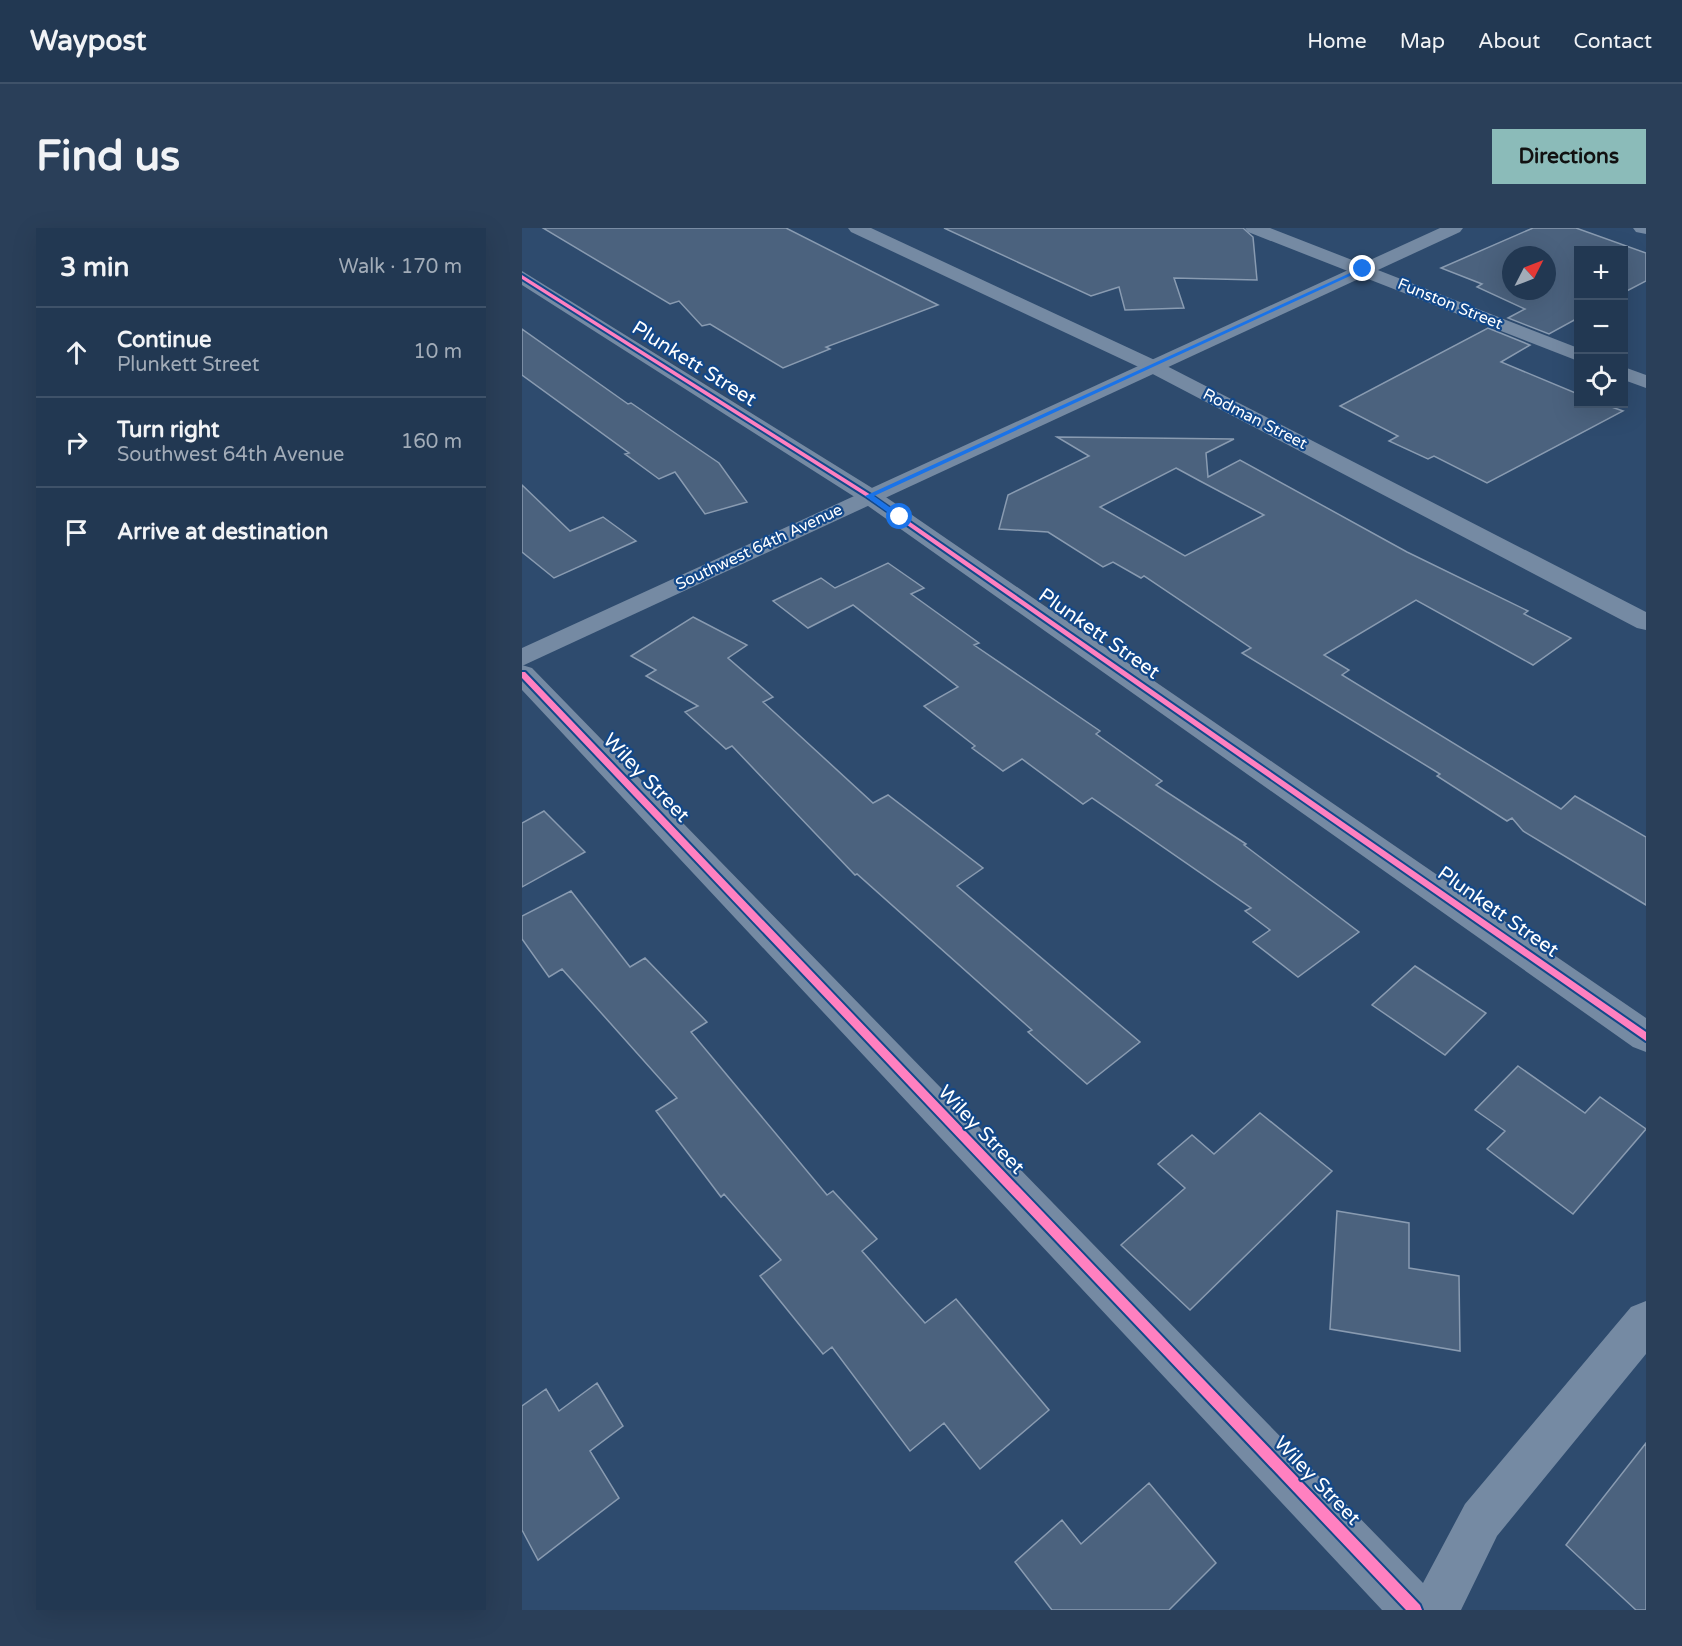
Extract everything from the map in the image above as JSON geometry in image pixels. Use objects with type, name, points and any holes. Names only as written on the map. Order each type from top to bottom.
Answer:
[{"type":"street","name":"Rodman Street","points":[[857,228],[1152,366],[1646,622]]},
{"type":"street","name":"Funston Street","points":[[1254,228],[1576,354]]},
{"type":"street","name":"Southwest 64th Avenue","points":[[522,658],[1454,228]]},
{"type":"street","name":"Plunkett Street","points":[[522,277],[869,496],[1646,1037]]},
{"type":"street","points":[[1628,375],[1646,382]]},
{"type":"street","name":"Wiley Street","points":[[522,674],[1415,1610]]},
{"type":"street","points":[[1435,1610],[1480,1520],[1646,1321]]},
{"type":"building","points":[[543,228],[786,228],[938,305],[826,347],[830,349],[783,368],[710,324],[702,326],[679,301],[670,304]]},
{"type":"building","points":[[944,228],[1243,228],[1253,237],[1257,280],[1174,278],[1184,308],[1125,310],[1119,287],[1091,296]]},
{"type":"building","points":[[1533,228],[1576,228],[1626,246],[1574,246],[1574,320],[1549,334],[1508,318],[1525,309],[1505,300],[1556,300],[1556,246],[1502,246],[1502,298],[1477,287],[1482,284],[1441,268]]},
{"type":"building","points":[[1628,247],[1646,253],[1646,281],[1628,290]]},
{"type":"building","points":[[1488,328],[1530,345],[1501,362],[1574,392],[1574,408],[1614,408],[1623,411],[1487,483],[1434,456],[1428,459],[1389,441],[1398,436],[1340,406]]},
{"type":"building","points":[[522,329],[628,404],[631,403],[719,463],[747,502],[705,514],[675,472],[659,479],[625,454],[629,453],[522,375]]},
{"type":"building","points":[[1057,437],[1234,439],[1206,453],[1208,477],[1240,460],[1407,552],[1528,611],[1524,614],[1571,638],[1533,665],[1416,600],[1324,655],[1349,670],[1342,675],[1561,809],[1575,796],[1646,837],[1646,905],[1523,831],[1512,818],[1507,821],[1437,776],[1440,774],[1242,653],[1251,648],[1144,576],[1141,578],[1113,562],[1103,567],[1048,532],[999,529],[1008,495],[1089,456]],"holes":[[[1176,468],[1264,515],[1185,556],[1100,507]]]},
{"type":"building","points":[[522,485],[570,531],[603,517],[636,541],[554,578],[522,552]]},
{"type":"building","points":[[888,563],[924,588],[911,594],[979,643],[974,645],[1100,731],[1096,734],[1162,781],[1156,785],[1246,844],[1244,845],[1359,932],[1298,977],[1253,942],[1270,930],[1245,911],[1251,908],[1092,798],[1083,804],[1022,759],[1003,771],[972,748],[975,746],[924,706],[958,687],[853,605],[808,628],[773,601],[821,578],[835,588]]},
{"type":"building","points":[[693,617],[747,645],[728,658],[773,697],[763,702],[873,803],[888,795],[983,868],[957,886],[1140,1042],[1087,1084],[1028,1032],[1032,1030],[857,874],[855,875],[732,746],[726,749],[685,712],[698,706],[646,676],[656,670],[631,656]]},
{"type":"building","points":[[544,811],[585,852],[522,887],[522,823]]},
{"type":"building","points":[[571,891],[630,967],[645,958],[707,1022],[691,1032],[827,1195],[833,1191],[877,1239],[862,1251],[925,1323],[956,1299],[1049,1410],[980,1469],[944,1423],[910,1451],[832,1347],[823,1354],[760,1276],[781,1260],[724,1194],[721,1197],[656,1111],[677,1098],[562,969],[549,977],[522,939],[522,916]]},
{"type":"building","points":[[1415,966],[1486,1013],[1445,1055],[1372,1005]]},
{"type":"building","points":[[1518,1066],[1585,1113],[1600,1097],[1646,1129],[1573,1214],[1487,1149],[1505,1131],[1475,1110]]},
{"type":"building","points":[[1260,1113],[1332,1171],[1190,1310],[1121,1245],[1185,1188],[1158,1164],[1192,1135],[1214,1154]]},
{"type":"building","points":[[1337,1211],[1409,1223],[1409,1268],[1459,1276],[1460,1351],[1330,1329]]},
{"type":"building","points":[[597,1383],[623,1426],[590,1451],[619,1498],[538,1560],[522,1530],[522,1406],[546,1389],[559,1411]]},
{"type":"building","points":[[1646,1443],[1646,1610],[1636,1610],[1566,1545]]},
{"type":"building","points":[[1149,1483],[1216,1563],[1169,1610],[1052,1610],[1015,1562],[1062,1520],[1081,1544]]},
{"type":"cycle path","points":[[522,277],[869,496],[1646,1037]]},
{"type":"cycle path","points":[[522,674],[1415,1610]]},
{"type":"route","points":[[900,517],[869,496],[1363,269]]}]
